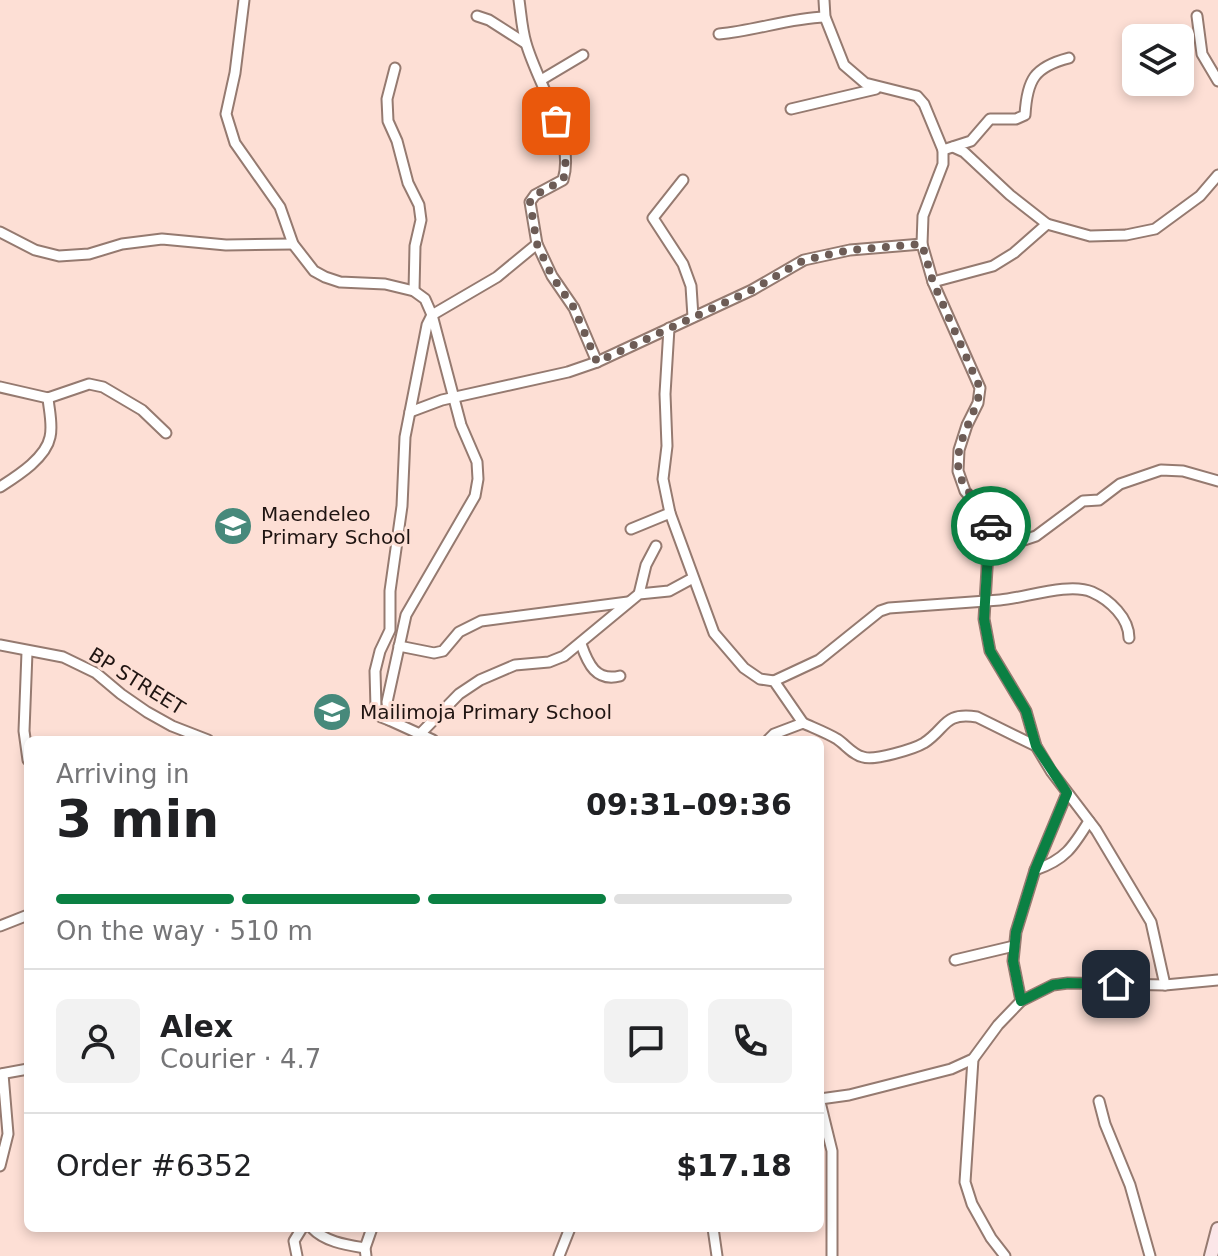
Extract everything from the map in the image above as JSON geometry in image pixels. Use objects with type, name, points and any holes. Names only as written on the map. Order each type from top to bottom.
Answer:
[{"type":"street","points":[[244,0],[235,73],[226,114],[235,143],[280,207],[293,244],[314,271],[340,282],[385,284],[414,291],[425,299],[461,425],[477,462],[475,496],[406,615],[387,702],[389,720]]},
{"type":"street","points":[[519,0],[525,43],[556,121],[566,170],[563,180],[535,195],[530,202],[537,244],[552,276],[574,308],[597,362]]},
{"type":"street","points":[[824,0],[825,17],[844,65],[865,83],[917,96],[948,148],[923,216],[922,244],[933,282],[980,388],[978,403],[959,450],[958,471],[965,491],[989,520],[993,537],[988,552],[984,619],[990,651],[1026,711],[1036,746],[1089,821],[1151,922],[1165,985]]},
{"type":"street","points":[[477,16],[525,43]]},
{"type":"street","points":[[1197,16],[1202,54],[1218,81]]},
{"type":"street","points":[[719,34],[825,17]]},
{"type":"street","points":[[541,80],[583,55]]},
{"type":"street","points":[[948,148],[971,141],[990,119],[1016,119],[1025,115],[1032,78],[1048,64],[1069,58]]},
{"type":"street","points":[[395,68],[387,99],[388,121],[397,141],[408,183],[419,205],[421,220],[415,246],[414,291]]},
{"type":"street","points":[[791,109],[879,88]]},
{"type":"street","points":[[948,148],[964,152],[1047,224]]},
{"type":"street","points":[[933,282],[993,266],[1014,253],[1047,224],[1090,236],[1126,235],[1155,229],[1200,196],[1218,175]]},
{"type":"street","points":[[683,180],[653,218],[683,264],[691,286],[693,317]]},
{"type":"street","points":[[0,232],[35,250],[59,256],[89,254],[122,244],[162,239],[226,245],[293,244]]},
{"type":"street","points":[[426,736],[402,729],[381,717],[376,708],[375,671],[390,630],[390,591],[402,506],[405,437],[427,325],[432,315],[497,277],[537,244]]},
{"type":"street","points":[[410,412],[454,397],[568,372],[597,362],[752,290],[804,260],[850,250],[922,244]]},
{"type":"street","points":[[669,328],[665,394],[667,446],[663,479],[670,513],[714,633],[744,668],[760,679],[774,681],[819,660],[880,611],[889,608],[1003,600],[1051,590],[1090,591],[1118,611],[1126,621],[1129,638]]},
{"type":"street","points":[[0,387],[48,398],[89,384],[103,387],[142,410],[166,433]]},
{"type":"street","points":[[0,487],[35,460],[46,447],[50,437],[48,398]]},
{"type":"street","points":[[988,552],[1036,536],[1083,501],[1099,500],[1120,484],[1161,470],[1183,471],[1218,481]]},
{"type":"street","points":[[631,529],[670,513]]},
{"type":"street","points":[[639,594],[646,565],[656,546]]},
{"type":"street","points":[[421,733],[459,694],[480,680],[515,665],[549,662],[564,656],[639,594],[663,593],[693,578]]},
{"type":"street","points":[[399,646],[434,653],[443,651],[459,632],[481,621],[628,602]]},
{"type":"street","points":[[581,644],[587,661],[598,674],[604,677],[620,676]]},
{"type":"street","name":"BP STREET","points":[[0,645],[63,657],[74,662],[96,673],[147,712],[198,736]]},
{"type":"street","points":[[25,736],[27,652]]},
{"type":"street","points":[[774,681],[803,723],[836,738],[860,757],[869,758],[925,742],[945,721],[967,715],[1036,746]]},
{"type":"street","points":[[772,736],[803,723]]},
{"type":"street","points":[[1021,1001],[1013,961],[1020,914],[1067,793]]},
{"type":"street","points":[[1035,870],[1055,863],[1070,849],[1089,821]]},
{"type":"street","points":[[0,926],[24,917]]},
{"type":"street","points":[[955,960],[1014,946]]},
{"type":"street","points":[[824,1100],[951,1069],[973,1059],[998,1025],[1021,1001],[1053,985],[1165,985],[1218,980]]},
{"type":"street","points":[[973,1059],[965,1182],[972,1204],[1005,1256]]},
{"type":"street","points":[[0,1166],[8,1134],[2,1074],[24,1070]]},
{"type":"street","points":[[1099,1101],[1130,1185],[1150,1256]]},
{"type":"street","points":[[824,1118],[832,1151],[832,1256]]},
{"type":"street","points":[[1211,1256],[1218,1229]]},
{"type":"street","points":[[296,1232],[294,1241],[297,1256]]},
{"type":"street","points":[[316,1232],[366,1252],[371,1232]]},
{"type":"street","points":[[559,1256],[568,1232]]},
{"type":"street","points":[[714,1232],[717,1256]]},
{"type":"way so far","points":[[556,121],[566,170],[563,180],[535,195],[530,202],[537,244],[552,276],[574,308],[597,362],[752,290],[804,260],[834,252],[893,244],[922,244],[933,282],[980,388],[978,403],[959,450],[958,471],[965,491],[991,526]]},
{"type":"place","name":"Maendeleo Primary School","points":[[233,526]]},
{"type":"place","name":"Mailimoja Primary School","points":[[332,712]]},
{"type":"route","points":[[991,526],[993,537],[988,552],[984,619],[990,651],[1026,711],[1036,746],[1067,793],[1035,870],[1016,932],[1013,961],[1021,1001],[1053,985],[1116,984]]}]
